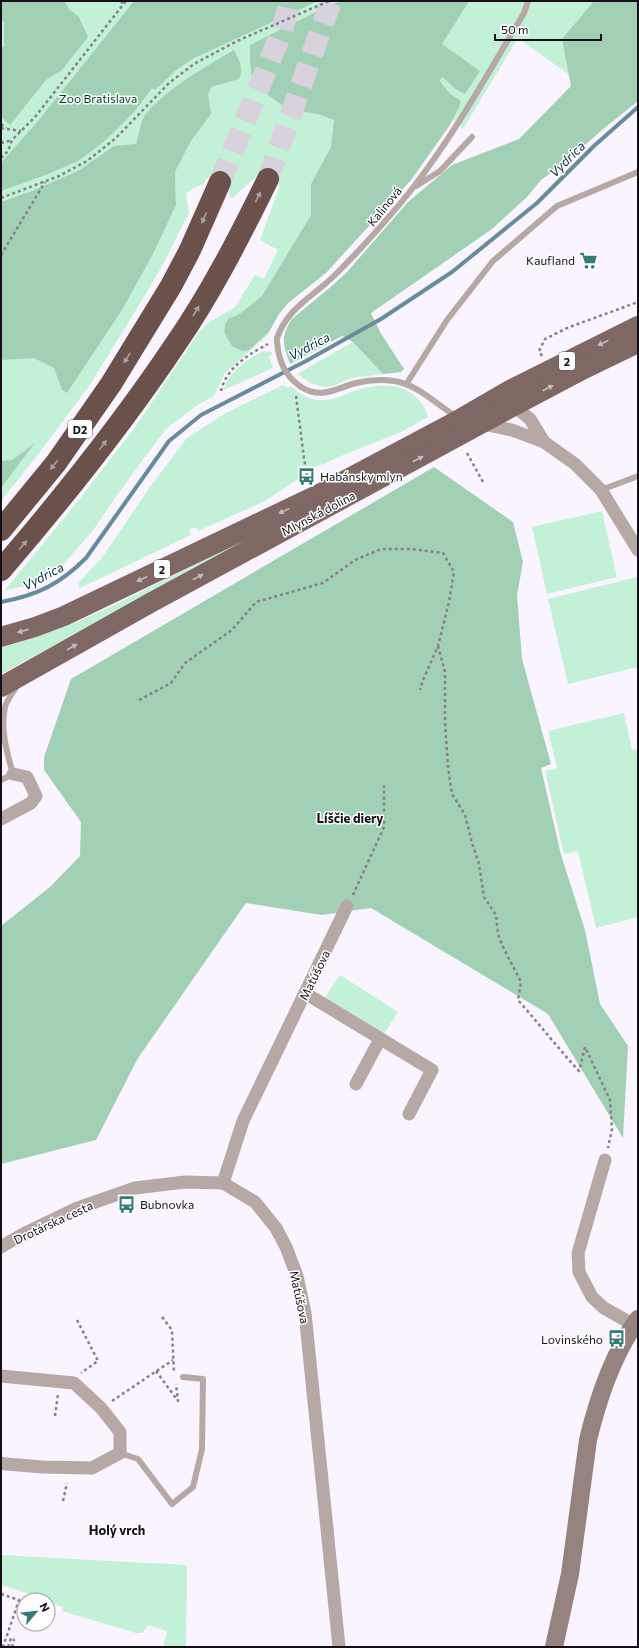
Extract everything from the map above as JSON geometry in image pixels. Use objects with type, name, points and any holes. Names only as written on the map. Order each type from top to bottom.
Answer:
[{"type":"highway","name":"D2","points":[[1,570],[44,520],[91,461],[176,344],[228,257],[268,179]]},
{"type":"highway","name":"D2","points":[[1,530],[56,463],[111,384],[171,286],[190,250],[220,182]]},
{"type":"main road","name":"Mlynská dolina","points":[[1,637],[35,628],[96,602],[319,494],[460,419],[496,398],[638,326]]},
{"type":"main road","name":"Mlynská dolina","points":[[1,687],[152,602],[514,406],[584,369],[638,343]]},
{"type":"main road","points":[[496,398],[514,406]]},
{"type":"main road","points":[[460,419],[483,424]]},
{"type":"street","points":[[514,406],[530,419],[544,442]]},
{"type":"street","points":[[483,424],[512,430],[544,442],[575,464],[601,490],[638,550]]},
{"type":"street","points":[[1,819],[31,803],[36,796],[27,777],[13,774]]},
{"type":"street","name":"Matúšova","points":[[338,1647],[311,1361],[305,1313],[298,1276],[276,1228],[255,1202],[223,1183],[243,1120],[347,906]]},
{"type":"street","points":[[305,993],[432,1070],[409,1114]]},
{"type":"street","points":[[356,1084],[380,1039]]},
{"type":"street","points":[[554,1647],[570,1574],[592,1420],[608,1374],[636,1322],[604,1308],[592,1297],[579,1272],[578,1253],[605,1160]]},
{"type":"street","name":"Drotárska cesta","points":[[1,1247],[23,1234],[76,1209],[135,1188],[185,1182],[223,1183]]},
{"type":"street","points":[[1,1376],[74,1383],[101,1408],[120,1432],[120,1453],[92,1468],[43,1467],[6,1464],[1,1462]]},
{"type":"lane","name":"Kalinová","points":[[276,339],[287,319],[297,306],[333,277],[369,241],[413,188],[459,124],[524,13],[528,1]]},
{"type":"lane","points":[[413,188],[440,172],[472,137]]},
{"type":"lane","points":[[407,383],[447,320],[493,261],[557,206],[638,172]]},
{"type":"lane","points":[[276,339],[281,363],[291,378],[302,387],[316,393],[329,393],[355,384],[373,380],[392,380],[407,383],[460,419]]},
{"type":"lane","points":[[601,490],[638,476]]},
{"type":"lane","points":[[1,780],[13,774],[5,744],[2,720],[5,706],[17,686],[33,670]]},
{"type":"lane","points":[[120,1453],[138,1459],[172,1504],[193,1487],[202,1449],[202,1379],[183,1377]]},
{"type":"path","points":[[120,1],[123,4]]},
{"type":"path","points":[[1,143],[12,140],[35,117],[126,1]]},
{"type":"path","points":[[1,198],[73,170],[100,152],[116,138],[169,83],[194,64],[237,41],[329,1]]},
{"type":"path","points":[[1,124],[7,128]]},
{"type":"path","points":[[1,128],[22,131]]},
{"type":"path","points":[[1,158],[8,151],[12,140]]},
{"type":"path","points":[[1,255],[45,182]]},
{"type":"path","points":[[544,360],[539,351],[545,339],[567,328],[638,302]]},
{"type":"path","points":[[221,391],[222,384],[231,371],[242,360],[276,339]]},
{"type":"path","points":[[302,387],[295,392],[308,476]]},
{"type":"path","points":[[467,453],[483,482]]},
{"type":"path","points":[[139,700],[171,683],[185,663],[232,630],[256,602],[323,583],[355,560],[381,549],[412,549],[443,553],[454,572],[449,602],[438,646],[420,690]]},
{"type":"path","points":[[438,646],[445,672],[445,723],[448,767],[452,794],[465,815],[479,864],[484,897],[496,916],[498,934],[502,945],[521,982],[518,1000],[579,1071],[585,1048],[610,1100],[612,1129],[605,1160]]},
{"type":"path","points":[[347,906],[384,827],[384,785]]},
{"type":"path","points":[[156,1371],[178,1401],[173,1360],[172,1330],[162,1317]]},
{"type":"path","points":[[77,1320],[98,1361],[77,1375]]},
{"type":"path","points":[[108,1404],[173,1360]]},
{"type":"path","points":[[55,1416],[59,1394]]},
{"type":"path","points":[[63,1501],[67,1483]]},
{"type":"path","points":[[1,1594],[19,1600],[3,1647]]},
{"type":"path","points":[[8,1647],[11,1638],[14,1639],[12,1647]]},
{"type":"green space","name":"Zoo Bratislava","points":[[1,1],[595,1],[575,79],[518,38],[463,129],[441,108],[312,196],[311,215],[262,296],[238,315],[229,318],[224,331],[232,346],[249,350],[269,333],[268,335],[225,373],[214,396],[196,406],[165,430],[94,529],[64,564],[41,579],[24,586],[4,591],[74,506],[136,426],[199,332],[208,323],[235,307],[255,275],[264,279],[278,250],[260,240],[279,188],[278,182],[262,172],[232,198],[229,196],[230,185],[216,174],[206,179],[203,186],[200,185],[186,193],[189,213],[161,268],[89,386],[1,501],[1,488],[33,446],[1,479]],"holes":[[[195,123],[202,126],[191,141],[175,172],[176,205],[153,254],[122,310],[101,330]]]},
{"type":"green space","points":[[1,1],[64,1],[69,9],[79,17],[88,37],[62,70],[46,80],[10,125],[1,117],[1,47],[4,47],[4,21],[1,21]]},
{"type":"green space","points":[[134,1],[318,1],[194,58],[176,70],[155,90],[152,88],[135,111],[116,130],[101,144],[78,161],[48,174],[1,191],[1,163],[38,121]]},
{"type":"green space","points":[[341,1],[469,1],[442,44],[480,71],[465,94],[455,89],[443,77],[439,80],[450,94],[460,100],[461,103],[450,125],[411,180],[326,273],[288,303],[279,314],[269,332],[249,350],[242,351],[232,346],[224,331],[225,324],[229,318],[238,315],[262,296],[311,215],[311,184],[331,147],[334,120],[318,114],[287,109],[263,91],[252,77],[250,45]]},
{"type":"green space","points":[[594,1],[638,1],[638,101],[562,165],[541,180],[527,197],[492,229],[371,313],[380,332],[404,369],[401,372],[383,374],[353,342],[342,336],[290,364],[284,346],[284,336],[292,319],[347,272],[408,202],[452,165],[519,139],[571,86],[562,39]]},
{"type":"green space","points":[[234,50],[241,68],[239,79],[211,87],[208,94],[211,114],[191,141],[175,172],[176,205],[153,254],[122,310],[67,393],[62,390],[54,368],[34,358],[1,360],[1,202],[32,191],[78,171],[114,146],[136,144],[143,118],[154,105],[186,79]]},
{"type":"green space","points":[[353,342],[383,374],[351,378],[333,386],[325,387],[310,383],[297,374]]},
{"type":"green space","points":[[263,351],[272,352],[272,355],[269,356],[273,368],[224,390],[225,384],[239,367]]},
{"type":"green space","points":[[283,385],[294,388],[308,398],[322,400],[337,398],[355,390],[371,387],[391,386],[401,388],[418,398],[428,417],[401,432],[319,465],[265,501],[198,531],[196,527],[189,530],[191,535],[80,588],[78,583],[101,559],[150,487],[187,438],[226,413]]},
{"type":"green space","points":[[35,443],[1,488],[1,461],[12,460]]},
{"type":"green space","points":[[434,467],[513,522],[523,562],[517,595],[522,659],[551,764],[541,768],[561,855],[585,930],[600,1004],[628,1046],[623,1138],[548,1014],[371,908],[322,915],[246,903],[138,1058],[96,1140],[1,1164],[1,926],[50,887],[80,856],[81,822],[44,770],[44,757],[71,679]]},
{"type":"green space","points":[[602,511],[617,577],[547,594],[532,527]]},
{"type":"green space","points":[[283,521],[283,523],[1,674],[1,647],[18,643],[74,623],[108,608]]},
{"type":"green space","points":[[637,577],[638,667],[568,684],[548,599]]},
{"type":"green space","points":[[624,713],[632,750],[638,749],[638,917],[596,928],[578,851],[564,854],[545,771],[557,768],[548,731]]},
{"type":"green space","points":[[340,975],[398,1012],[382,1037],[324,999]]},
{"type":"green space","points":[[1,1555],[187,1565],[186,1647],[163,1647],[167,1631],[148,1625],[142,1633],[136,1633],[62,1611],[63,1607],[56,1605],[56,1592],[23,1592],[1,1585]]},
{"type":"waterway","name":"Vydrica","points":[[1,602],[26,596],[48,587],[67,575],[86,558],[169,441],[201,415],[306,361],[381,319],[452,272],[537,203],[594,146],[638,107]]},
{"type":"tunnel","points":[[220,182],[282,31],[290,1]]},
{"type":"tunnel","points":[[268,179],[331,1]]},
{"type":"place","name":"Kaufland","points":[[588,260]]},
{"type":"place","name":"Habánsky mlyn","points":[[307,476]]},
{"type":"place","name":"Bubnovka","points":[[127,1204]]},
{"type":"place","name":"Lovinského","points":[[616,1339]]},
{"type":"district","name":"Líščie diery","points":[[350,818]]},
{"type":"district","name":"Holý vrch","points":[[117,1530]]}]
